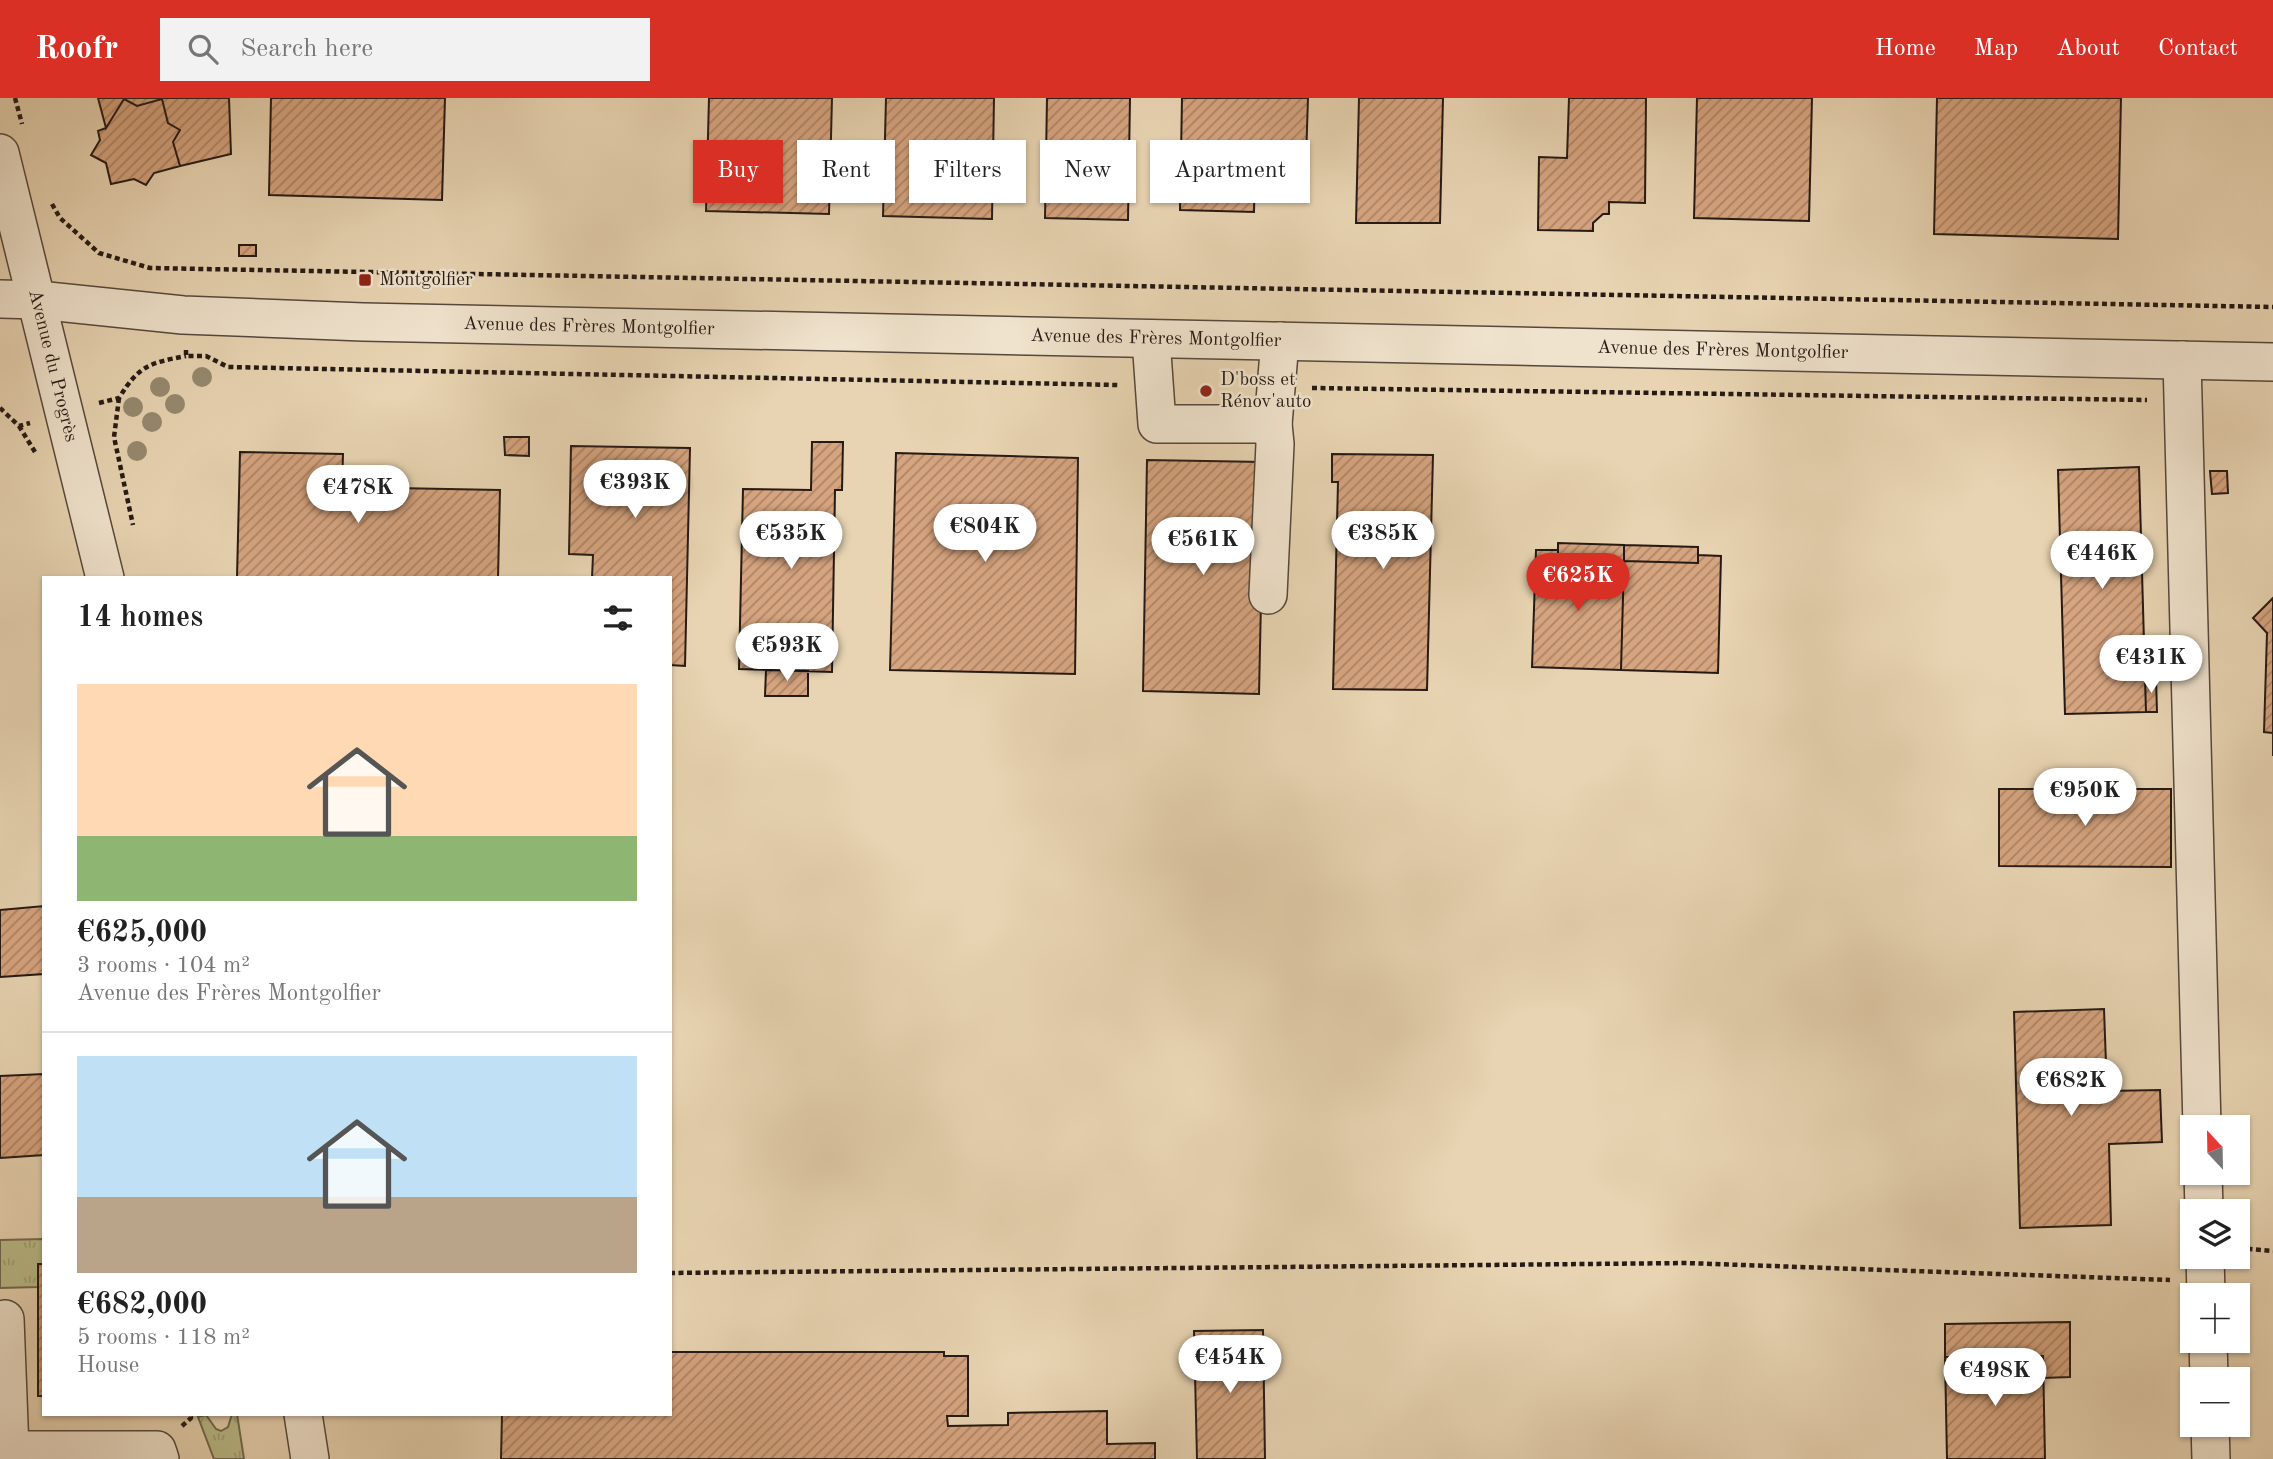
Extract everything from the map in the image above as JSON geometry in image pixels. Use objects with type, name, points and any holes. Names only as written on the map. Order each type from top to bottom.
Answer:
[{"type":"street","name":"Avenue du Progrès","points":[[12,142],[38,300],[105,576]]},
{"type":"street","name":"Avenue des Frères Montgolfier","points":[[0,299],[38,300],[183,315],[363,322],[2273,362]]},
{"type":"street","points":[[1151,339],[1157,424],[1273,424]]},
{"type":"street","points":[[1268,595],[1275,444],[1273,424],[1280,341]]},
{"type":"street","points":[[2182,360],[2202,1115]]},
{"type":"street","points":[[5,1320],[5,1450],[157,1450],[160,1459]]},
{"type":"street","points":[[303,1416],[310,1459]]},
{"type":"street","points":[[2210,1437],[2211,1459]]},
{"type":"path","points":[[12,142],[15,98]]},
{"type":"path","points":[[48,196],[60,218],[99,253],[160,269],[2273,307]]},
{"type":"path","points":[[133,527],[114,438],[119,398],[133,376],[157,361],[186,356]]},
{"type":"path","points":[[2250,1249],[2273,1251]]},
{"type":"path","points":[[672,1273],[1686,1263],[2206,1277]]},
{"type":"green space","points":[[42,1239],[38,1287],[0,1288],[0,1240]]},
{"type":"green space","points":[[207,1416],[216,1429],[221,1431],[228,1427],[231,1416],[237,1416],[244,1459],[214,1459],[198,1417]]},
{"type":"building","points":[[98,98],[229,98],[231,154],[180,166],[173,142],[180,130],[168,123],[162,99],[137,106],[124,99],[106,128]]},
{"type":"building","points":[[271,98],[445,98],[442,200],[269,195]]},
{"type":"building","points":[[709,98],[832,98],[831,140],[797,140],[797,203],[829,203],[829,214],[706,211],[706,203],[783,203],[783,140],[708,140]]},
{"type":"building","points":[[886,98],[994,98],[993,140],[909,140],[909,203],[992,203],[992,219],[883,216],[883,203],[895,203],[895,140],[885,140]]},
{"type":"building","points":[[1047,98],[1130,98],[1129,140],[1046,140]]},
{"type":"building","points":[[1182,98],[1308,98],[1307,140],[1181,140]]},
{"type":"building","points":[[1359,98],[1443,98],[1440,223],[1356,223]]},
{"type":"building","points":[[1569,98],[1646,98],[1645,203],[1609,202],[1609,214],[1603,214],[1593,223],[1593,231],[1538,230],[1539,157],[1567,158]]},
{"type":"building","points":[[1697,98],[1812,98],[1809,221],[1694,218]]},
{"type":"building","points":[[1937,98],[2121,98],[2118,239],[1934,234]]},
{"type":"building","points":[[124,99],[137,106],[162,99],[168,123],[180,130],[173,142],[180,166],[154,173],[146,185],[134,179],[111,184],[106,163],[91,155],[100,140],[98,131],[106,128]]},
{"type":"building","points":[[1045,203],[1128,203],[1128,220],[1045,218]]},
{"type":"building","points":[[1180,203],[1254,203],[1254,212],[1180,210]]},
{"type":"building","points":[[239,245],[256,245],[256,256],[239,256]]},
{"type":"building","points":[[504,437],[529,437],[529,456],[505,455]]},
{"type":"building","points":[[812,442],[843,442],[842,490],[835,490],[832,672],[739,669],[743,489],[811,490]]},
{"type":"building","points":[[571,446],[690,448],[685,666],[672,665],[672,576],[592,576],[593,555],[569,554]]},
{"type":"building","points":[[240,452],[343,454],[342,487],[500,490],[498,576],[237,576]]},
{"type":"building","points":[[896,453],[1078,458],[1075,674],[890,670]]},
{"type":"building","points":[[1332,454],[1433,455],[1427,690],[1333,689],[1338,482],[1332,482]]},
{"type":"building","points":[[1147,460],[1264,462],[1259,694],[1143,691]]},
{"type":"building","points":[[2139,467],[2146,712],[2065,714],[2058,470]]},
{"type":"building","points":[[2210,471],[2227,471],[2228,493],[2212,494]]},
{"type":"building","points":[[1558,543],[1624,545],[1624,561],[1558,559]]},
{"type":"building","points":[[1624,545],[1698,547],[1698,563],[1624,561]]},
{"type":"building","points":[[1536,550],[1558,550],[1558,559],[1624,561],[1621,670],[1532,667]]},
{"type":"building","points":[[1698,555],[1721,556],[1718,673],[1621,670],[1624,561],[1698,563]]},
{"type":"building","points":[[2273,598],[2273,733],[2264,732],[2267,633],[2253,618]]},
{"type":"building","points":[[766,670],[808,671],[808,696],[765,696]]},
{"type":"building","points":[[2145,678],[2156,678],[2157,712],[2146,712]]},
{"type":"building","points":[[1999,789],[2171,789],[2171,867],[1999,866]]},
{"type":"building","points":[[42,906],[42,974],[0,977],[0,910]]},
{"type":"building","points":[[2104,1009],[2107,1091],[2160,1090],[2162,1142],[2109,1144],[2111,1225],[2020,1228],[2014,1012]]},
{"type":"building","points":[[42,1074],[42,1155],[0,1158],[0,1076]]},
{"type":"building","points":[[38,1264],[42,1264],[42,1396],[38,1396]]},
{"type":"building","points":[[2070,1322],[2070,1377],[2043,1378],[2043,1356],[1945,1357],[1945,1324]]},
{"type":"building","points":[[1263,1330],[1265,1459],[1197,1459],[1194,1331]]},
{"type":"building","points":[[672,1352],[944,1352],[944,1356],[968,1356],[968,1416],[947,1416],[948,1426],[1008,1425],[1008,1413],[1107,1411],[1107,1444],[1155,1443],[1155,1459],[501,1459],[502,1416],[672,1416]]},
{"type":"building","points":[[2043,1356],[2045,1459],[1947,1459],[1945,1357]]},
{"type":"place","name":"Montgolfier","points":[[365,280]]},
{"type":"place","name":"D'boss et Rénov'auto","points":[[1206,391]]}]
